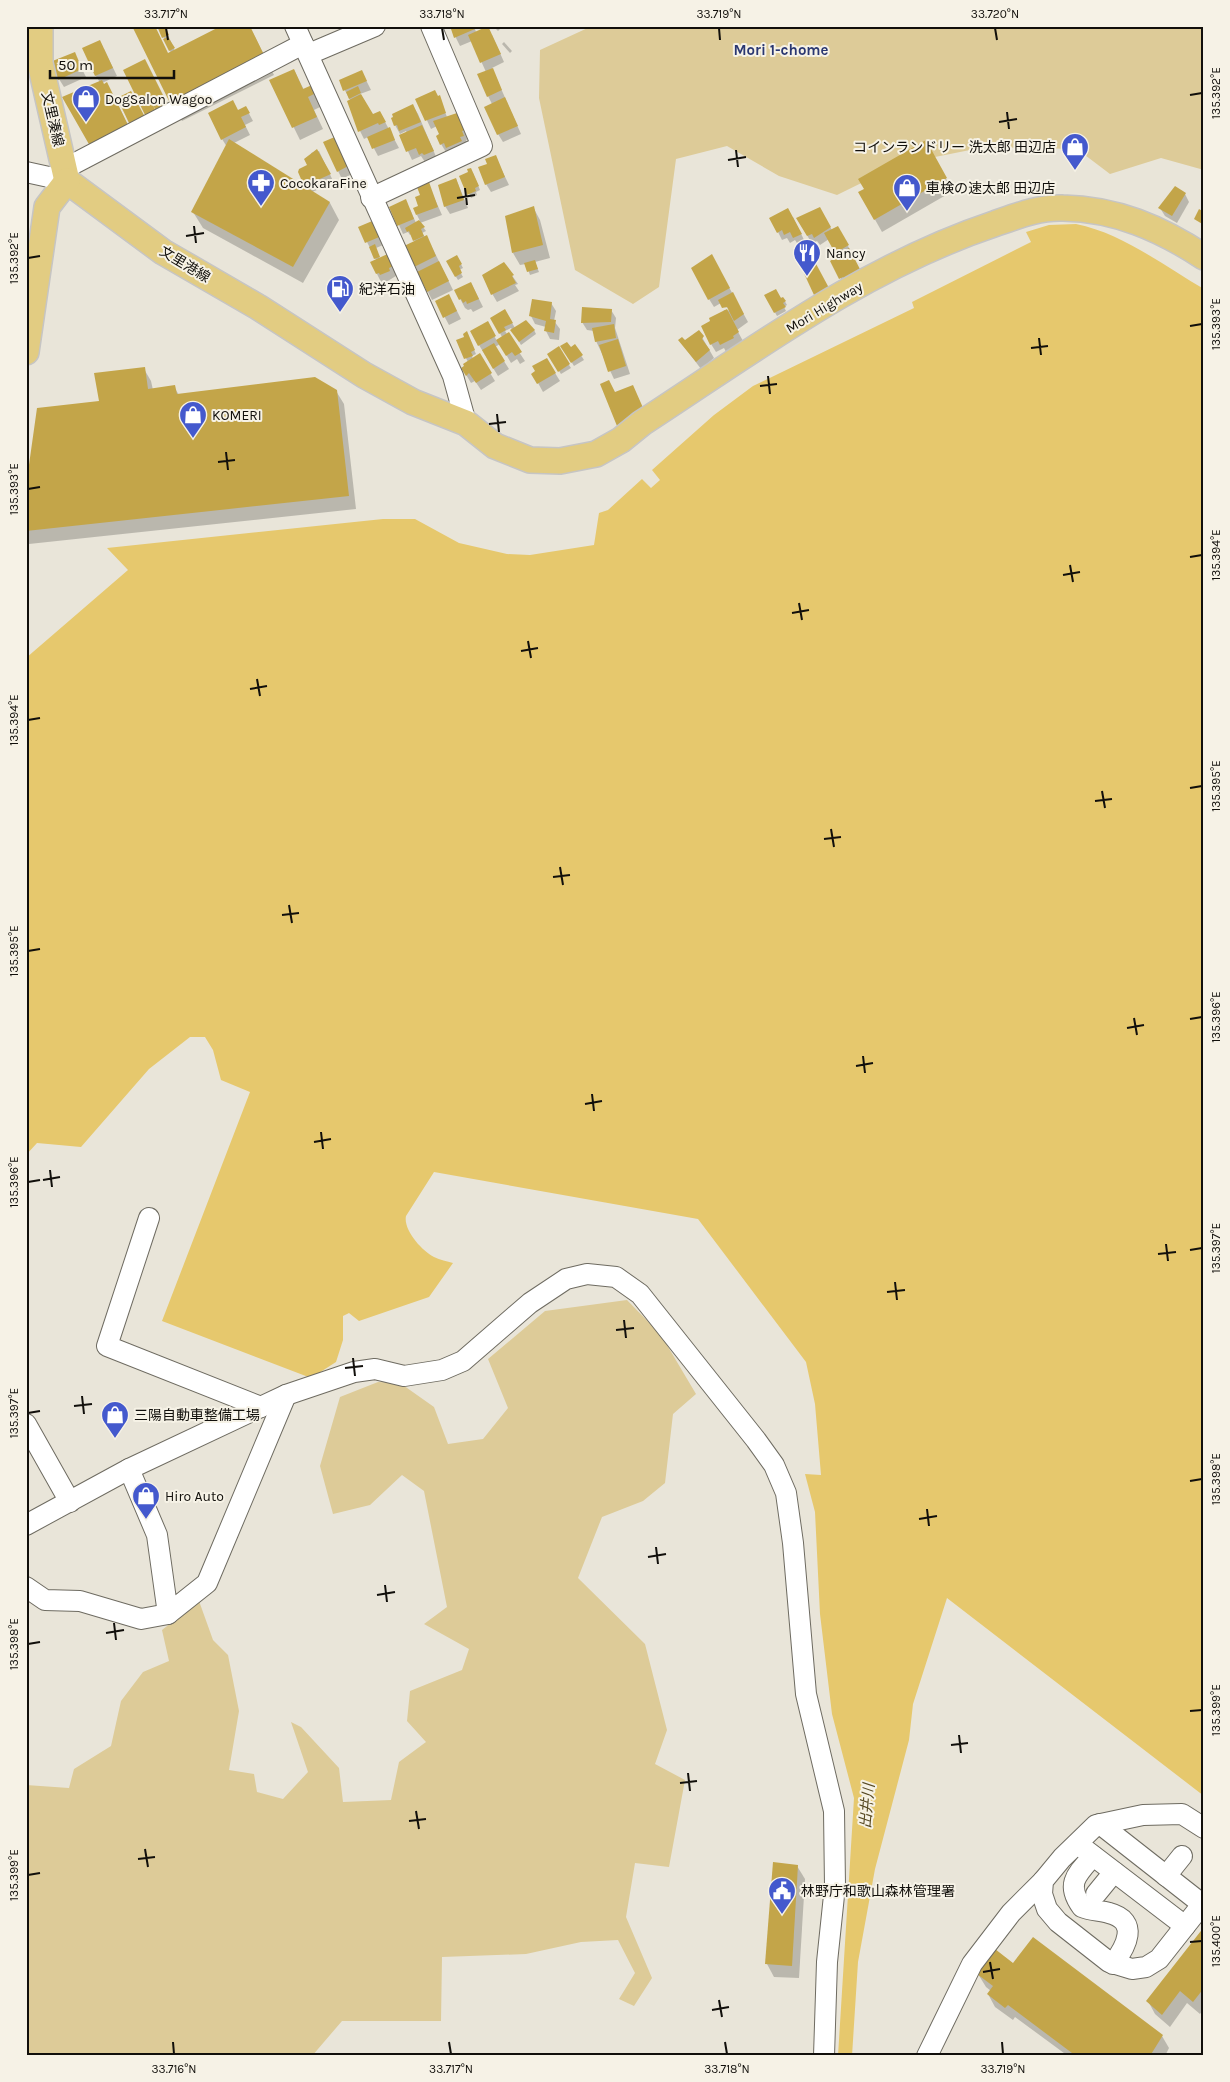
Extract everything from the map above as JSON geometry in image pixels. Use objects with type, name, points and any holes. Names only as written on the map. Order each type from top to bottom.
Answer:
[{"type":"main road","name":"文里湊線","points":[[40,26],[40,63],[66,175]]},
{"type":"main road","points":[[26,352],[47,207],[66,175]]},
{"type":"main road","name":"文里港線","points":[[66,175],[163,252],[258,307],[364,375],[413,402],[466,423]]},
{"type":"main road","name":"Mori Highway","points":[[466,423],[495,446],[530,460],[560,461],[596,454],[622,440],[642,423],[825,304],[880,274],[964,234],[1036,210],[1062,208],[1097,211],[1127,217],[1174,237],[1204,257]]},
{"type":"street","points":[[26,172],[66,175],[302,41],[375,26]]},
{"type":"street","points":[[371,198],[482,146],[431,26]]},
{"type":"street","points":[[302,41],[371,198],[453,376],[466,423]]},
{"type":"street","points":[[149,1218],[107,1346],[261,1406]]},
{"type":"street","points":[[26,1525],[128,1469],[286,1395],[354,1372],[375,1369],[404,1376],[442,1370],[463,1361],[530,1303],[566,1279],[587,1274],[616,1277],[640,1294],[756,1440],[774,1465],[786,1493],[793,1543],[806,1694],[834,1812],[835,1886],[827,1962],[824,2056]]},
{"type":"street","points":[[26,1587],[45,1600],[80,1601],[141,1619],[168,1614],[207,1583],[286,1395]]},
{"type":"street","points":[[26,1424],[70,1502]]},
{"type":"street","points":[[128,1469],[157,1535],[168,1614]]},
{"type":"street","points":[[933,2054],[972,1964],[1011,1913],[1043,1881],[1076,1843],[1096,1825],[1143,1815],[1182,1814],[1204,1828]]},
{"type":"street","points":[[1043,1881],[1042,1894],[1058,1922],[1113,1964],[1132,1969],[1146,1967],[1160,1960],[1203,1903],[1100,1824]]},
{"type":"street","points":[[1076,1843],[1185,1926]]},
{"type":"street","points":[[1093,1856],[1073,1881],[1074,1891],[1082,1907],[1110,1913],[1119,1917],[1126,1925],[1127,1942],[1113,1964]]},
{"type":"street","points":[[1166,1876],[1182,1856]]},
{"type":"street","points":[[1096,1894],[1114,1872]]},
{"type":"shaded area","points":[[592,26],[1204,26],[1204,170],[1161,158],[1110,174],[1077,149],[985,147],[900,164],[837,195],[779,176],[727,146],[676,159],[659,287],[633,304],[575,270],[539,98],[540,50]]},
{"type":"shaded area","points":[[627,1300],[661,1335],[696,1394],[673,1414],[665,1483],[643,1501],[602,1517],[578,1578],[645,1644],[667,1730],[655,1764],[685,1780],[669,1867],[635,1863],[626,1917],[652,1978],[634,2006],[619,1999],[635,1973],[618,1940],[581,1942],[526,1954],[442,1957],[441,2021],[342,2021],[312,2056],[26,2056],[26,1785],[69,1788],[74,1769],[111,1746],[121,1701],[143,1672],[169,1661],[162,1630],[199,1601],[213,1640],[228,1655],[239,1711],[229,1770],[254,1774],[257,1792],[283,1799],[308,1772],[291,1722],[301,1727],[339,1768],[343,1802],[391,1800],[399,1762],[426,1742],[407,1721],[410,1691],[462,1670],[469,1649],[424,1624],[447,1607],[424,1491],[402,1475],[370,1505],[333,1514],[320,1466],[340,1397],[378,1382],[400,1383],[434,1407],[448,1444],[483,1439],[508,1408],[488,1359],[545,1311]]},
{"type":"water","name":"出井川","points":[[1076,224],[1093,228],[1126,242],[1204,289],[1204,1796],[947,1598],[913,1704],[909,1740],[875,1869],[858,1962],[852,2056],[838,2056],[854,1798],[832,1714],[820,1614],[815,1512],[805,1474],[821,1475],[815,1404],[806,1362],[698,1219],[434,1172],[406,1216],[407,1227],[414,1240],[429,1254],[453,1263],[429,1297],[359,1321],[349,1313],[343,1316],[343,1340],[336,1362],[311,1378],[162,1321],[250,1092],[221,1080],[213,1050],[205,1037],[190,1037],[149,1069],[81,1147],[37,1143],[26,1155],[26,658],[128,570],[107,548],[383,519],[415,519],[459,543],[507,554],[530,555],[594,545],[599,513],[608,510],[642,479],[651,488],[660,480],[652,470],[714,415],[753,386],[914,308],[912,302],[1031,242],[1026,232],[1049,225]]},
{"type":"building","points":[[132,26],[155,26],[168,53],[221,26],[250,26],[265,57],[171,105]]},
{"type":"building","points":[[157,26],[165,26],[169,35],[162,38]]},
{"type":"building","points":[[450,26],[474,26],[475,29],[454,38]]},
{"type":"building","points":[[488,26],[501,54],[480,63],[468,35]]},
{"type":"building","points":[[168,37],[175,48],[169,51],[163,39]]},
{"type":"building","points":[[100,40],[113,68],[95,76],[82,48]]},
{"type":"building","points":[[75,52],[82,69],[58,80],[50,62]]},
{"type":"building","points":[[145,59],[169,107],[157,113],[151,101],[156,112],[146,117],[123,70]]},
{"type":"building","points":[[493,68],[502,90],[487,97],[477,74]]},
{"type":"building","points":[[294,69],[303,89],[312,85],[316,93],[308,97],[317,117],[292,128],[269,80]]},
{"type":"building","points":[[362,70],[367,81],[343,91],[339,80]]},
{"type":"building","points":[[102,80],[104,84],[107,82],[128,125],[90,146],[62,97]]},
{"type":"building","points":[[358,86],[361,93],[349,99],[346,92]]},
{"type":"building","points":[[435,90],[438,96],[440,95],[446,113],[425,121],[415,99]]},
{"type":"building","points":[[131,91],[145,117],[130,125],[117,98]]},
{"type":"building","points":[[361,94],[373,114],[380,111],[386,122],[379,125],[378,123],[358,132],[347,101]]},
{"type":"building","points":[[505,97],[518,126],[497,135],[484,107]]},
{"type":"building","points":[[233,100],[238,110],[246,106],[250,113],[241,117],[246,127],[221,140],[208,113]]},
{"type":"building","points":[[413,104],[421,122],[399,131],[397,125],[394,126],[391,118],[393,117],[392,114]]},
{"type":"building","points":[[457,113],[465,130],[462,131],[464,136],[460,137],[462,141],[446,148],[444,143],[440,145],[436,136],[439,134],[433,121]]},
{"type":"building","points":[[422,125],[434,151],[419,155],[416,148],[406,152],[399,135]]},
{"type":"building","points":[[390,127],[395,140],[372,149],[367,137]]},
{"type":"building","points":[[337,136],[350,165],[337,172],[323,142]]},
{"type":"building","name":"CocokaraFine","points":[[229,139],[330,202],[293,267],[191,212]]},
{"type":"building","points":[[926,140],[947,178],[874,220],[858,192],[864,189],[858,179]]},
{"type":"building","points":[[317,149],[331,174],[304,186],[298,172],[299,169],[307,165],[304,159]]},
{"type":"building","points":[[496,155],[505,177],[485,185],[478,167],[487,164],[485,159]]},
{"type":"building","points":[[471,168],[479,186],[475,188],[476,191],[467,195],[459,176],[468,172],[467,169]]},
{"type":"building","points":[[456,178],[464,200],[444,207],[438,185]]},
{"type":"building","points":[[429,182],[438,207],[416,215],[413,208],[418,206],[415,197],[420,195],[417,187]]},
{"type":"building","points":[[1175,186],[1186,193],[1172,216],[1158,208]]},
{"type":"building","points":[[406,199],[414,219],[397,226],[389,207]]},
{"type":"building","points":[[534,206],[543,245],[512,253],[505,216]]},
{"type":"building","points":[[820,207],[831,227],[814,238],[812,234],[807,236],[796,218]]},
{"type":"building","points":[[788,208],[802,234],[793,238],[790,232],[784,235],[782,230],[777,233],[769,218]]},
{"type":"building","points":[[1199,209],[1204,212],[1204,225],[1194,219]]},
{"type":"building","points":[[377,219],[384,235],[365,243],[358,227]]},
{"type":"building","points":[[419,220],[425,227],[421,229],[424,236],[413,241],[409,231],[407,232],[405,228]]},
{"type":"building","points":[[838,226],[849,245],[835,253],[824,233]]},
{"type":"building","points":[[427,235],[436,256],[414,267],[404,246]]},
{"type":"building","points":[[375,244],[380,257],[374,259],[369,247]]},
{"type":"building","points":[[849,248],[862,273],[846,281],[843,277],[839,279],[830,261]]},
{"type":"building","points":[[392,252],[398,264],[389,268],[390,271],[380,275],[379,273],[376,274],[370,262]]},
{"type":"building","points":[[712,254],[730,288],[708,300],[691,268]]},
{"type":"building","points":[[457,255],[462,264],[459,266],[462,273],[455,277],[446,261]]},
{"type":"building","points":[[535,260],[538,269],[527,272],[524,263]]},
{"type":"building","points":[[814,260],[829,288],[814,295],[801,267]]},
{"type":"building","points":[[439,261],[449,281],[427,292],[417,272]]},
{"type":"building","points":[[504,262],[514,275],[512,276],[516,283],[491,295],[482,275]]},
{"type":"building","points":[[471,282],[479,299],[467,304],[466,301],[463,303],[461,299],[459,300],[454,290]]},
{"type":"building","points":[[776,289],[781,298],[783,297],[786,301],[783,303],[786,307],[774,313],[764,295]]},
{"type":"building","points":[[733,292],[744,314],[734,321],[727,307],[722,308],[718,300]]},
{"type":"building","points":[[449,294],[457,311],[443,318],[435,301]]},
{"type":"building","points":[[532,299],[552,302],[550,319],[556,320],[554,333],[544,331],[546,321],[529,316]]},
{"type":"building","points":[[582,307],[612,309],[611,322],[581,323]]},
{"type":"building","points":[[505,309],[513,323],[504,327],[506,330],[499,334],[490,318]]},
{"type":"building","points":[[727,309],[739,332],[733,336],[734,338],[720,345],[718,341],[710,345],[701,326],[710,321],[709,318]]},
{"type":"building","points":[[526,320],[535,330],[519,342],[510,330]]},
{"type":"building","points":[[488,321],[496,336],[478,346],[470,331]]},
{"type":"building","points":[[614,324],[616,338],[595,342],[592,328]]},
{"type":"building","points":[[699,330],[704,336],[702,339],[710,350],[696,362],[678,340],[682,337],[685,340]]},
{"type":"building","points":[[467,331],[475,350],[471,352],[473,356],[464,359],[456,340],[464,337],[463,334]]},
{"type":"building","points":[[509,332],[522,352],[515,356],[512,352],[506,356],[496,340]]},
{"type":"building","points":[[618,339],[626,366],[608,372],[599,345]]},
{"type":"building","points":[[567,342],[571,347],[575,344],[583,355],[571,363],[560,346]]},
{"type":"building","points":[[494,343],[505,361],[493,369],[482,350]]},
{"type":"building","points":[[559,346],[570,364],[558,372],[547,354]]},
{"type":"building","points":[[480,353],[492,373],[476,383],[469,373],[466,376],[461,368],[464,366],[463,364]]},
{"type":"building","points":[[547,358],[556,373],[537,384],[531,374],[535,371],[532,366]]},
{"type":"building","points":[[145,367],[148,389],[175,385],[177,394],[315,377],[337,390],[349,496],[26,531],[26,486],[37,408],[99,401],[94,373]]},
{"type":"building","points":[[609,380],[615,392],[633,385],[644,410],[634,418],[617,426],[600,384]]},
{"type":"building","name":"林野庁和歌山森林管理署","points":[[773,1862],[798,1865],[792,1966],[765,1964]]},
{"type":"building","points":[[1204,1927],[1204,1988],[1193,2002],[1180,1991],[1162,2015],[1146,2001]]},
{"type":"building","points":[[1033,1937],[1163,2035],[1150,2056],[1076,2056],[1008,2005],[1005,2008],[987,1994],[993,1986],[977,1974],[995,1949],[1013,1963]]},
{"type":"place","name":"DogSalon Wagoo","points":[[86,123]]},
{"type":"place","name":"コインランドリー 洗太郎 田辺店","points":[[1075,171]]},
{"type":"place","name":"CocokaraFine","points":[[261,207]]},
{"type":"place","name":"車検の速太郎 田辺店","points":[[907,212]]},
{"type":"place","name":"Nancy","points":[[807,277]]},
{"type":"place","name":"紀洋石油","points":[[340,313]]},
{"type":"place","name":"KOMERI","points":[[193,439]]},
{"type":"place","name":"三陽自動車整備工場","points":[[115,1439]]},
{"type":"place","name":"Hiro Auto","points":[[146,1520]]},
{"type":"place","name":"林野庁和歌山森林管理署","points":[[782,1915]]},
{"type":"district","name":"Mori 1-chome","points":[[781,50]]}]
